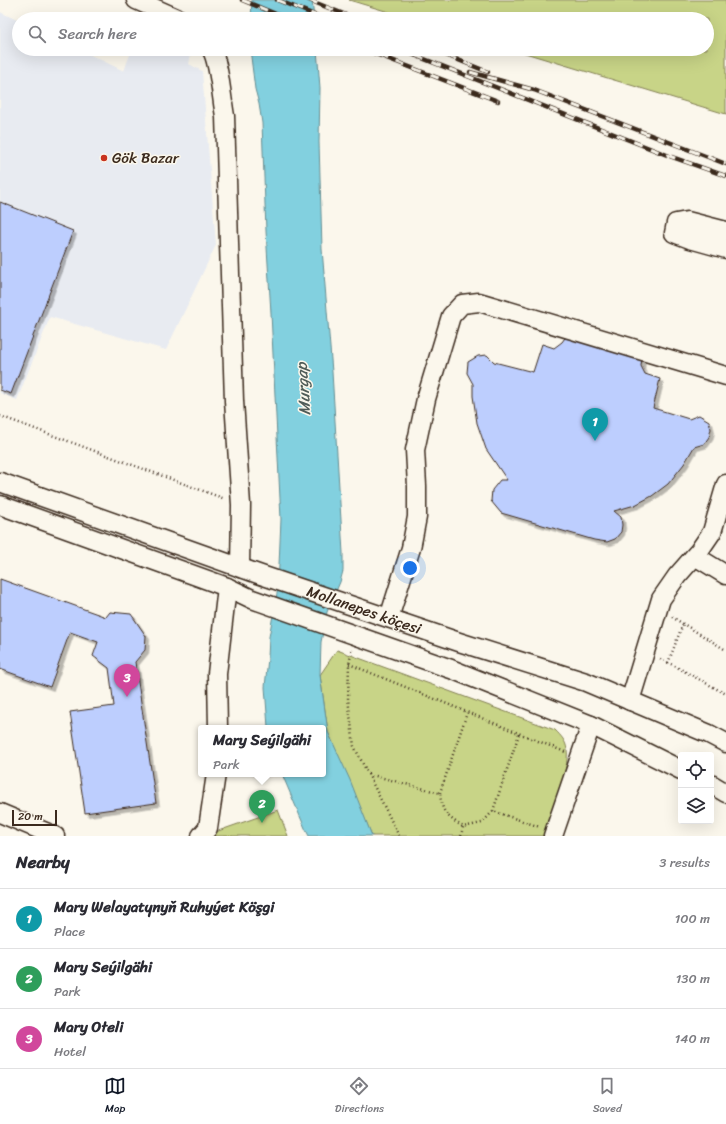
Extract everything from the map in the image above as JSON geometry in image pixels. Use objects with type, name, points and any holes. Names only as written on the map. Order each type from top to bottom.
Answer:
[{"type":"street","points":[[136,0],[163,12]]},
{"type":"street","points":[[214,56],[225,116],[234,401],[241,505],[240,568]]},
{"type":"street","points":[[726,231],[687,221],[676,223],[674,233],[690,239],[726,248]]},
{"type":"street","points":[[389,618],[411,548],[417,517],[415,450],[426,399],[451,316],[462,304],[479,302],[726,376]]},
{"type":"street","name":"Mollanepes köçesi","points":[[0,482],[260,575],[459,642],[586,682],[709,734],[726,743]]},
{"type":"street","points":[[630,701],[661,599],[712,532],[726,484]]},
{"type":"street","name":"Mollanepes köçesi","points":[[0,505],[227,587],[252,599],[451,668],[591,725],[678,768]]},
{"type":"street","points":[[694,556],[726,575]]},
{"type":"street","points":[[218,725],[217,674],[227,587]]},
{"type":"street","points":[[451,668],[459,642]]},
{"type":"street","points":[[554,834],[591,725]]},
{"type":"street","points":[[200,836],[208,828],[216,777]]},
{"type":"street","points":[[714,786],[726,793]]},
{"type":"street","points":[[0,813],[55,836]]},
{"type":"path","points":[[0,416],[241,505]]},
{"type":"path","points":[[658,608],[726,650]]},
{"type":"path","points":[[668,663],[683,624]]},
{"type":"path","points":[[360,637],[348,664],[348,699],[354,746],[399,836]]},
{"type":"path","points":[[645,653],[668,663],[726,694]]},
{"type":"path","points":[[348,664],[580,759]]},
{"type":"path","points":[[467,713],[440,793],[441,806],[449,818],[464,827],[482,823],[493,811],[519,734]]},
{"type":"path","points":[[368,774],[440,793]]},
{"type":"path","points":[[493,811],[554,834]]},
{"type":"path","points":[[461,836],[464,827]]},
{"type":"shaded area","name":"Gök Bazar","points":[[0,12],[12,18],[12,56],[93,56],[124,71],[129,56],[191,56],[189,64],[202,71],[216,245],[166,350],[50,317],[17,400],[0,393]]},
{"type":"green space","points":[[349,0],[726,0],[726,114],[535,56],[714,56],[714,12],[389,12]]},
{"type":"green space","points":[[337,650],[555,730],[566,744],[566,769],[543,836],[372,836],[328,732],[320,675]]},
{"type":"green space","points":[[278,810],[288,836],[204,836]]},
{"type":"water","points":[[252,0],[312,0],[313,12],[251,12]]},
{"type":"water","name":"Murgap","points":[[251,56],[318,56],[320,88],[319,142],[322,249],[332,372],[343,553],[343,571],[340,582],[327,612],[321,642],[320,675],[328,732],[350,780],[372,836],[309,836],[283,777],[326,777],[326,725],[268,725],[265,687],[269,637],[278,588],[281,519],[262,123],[255,89]]},
{"type":"building","points":[[0,202],[73,231],[11,394],[0,390]]},
{"type":"building","points":[[567,335],[642,357],[641,366],[645,374],[660,379],[653,408],[689,419],[699,415],[709,421],[711,429],[709,437],[704,444],[694,447],[684,464],[668,484],[652,496],[635,505],[614,511],[621,517],[621,532],[615,539],[607,542],[594,540],[501,513],[491,501],[492,490],[500,480],[507,480],[486,449],[477,423],[473,396],[473,384],[467,373],[468,362],[478,356],[487,355],[494,362],[533,372],[542,344],[554,348],[562,342]]},
{"type":"building","points":[[0,579],[106,617],[110,612],[131,614],[146,636],[145,650],[135,662],[156,803],[85,813],[70,712],[114,706],[109,668],[93,656],[98,642],[70,632],[50,687],[0,669]]},
{"type":"railway","points":[[242,0],[271,12]]},
{"type":"railway","points":[[277,0],[307,12]]},
{"type":"railway","points":[[309,0],[339,12]]},
{"type":"railway","points":[[381,56],[498,101]]},
{"type":"railway","points":[[417,56],[672,157],[726,176]]},
{"type":"railway","points":[[448,56],[488,72]]},
{"type":"railway","points":[[470,72],[534,90],[726,164]]},
{"type":"place","name":"Gök Bazar","points":[[104,158]]},
{"type":"place","name":"Mary Welayatynyň Ruhyýet Köşgi","points":[[595,441]]},
{"type":"place","name":"Mary Oteli","points":[[127,697]]},
{"type":"place","name":"Mary Seýilgähi","points":[[262,823]]}]
